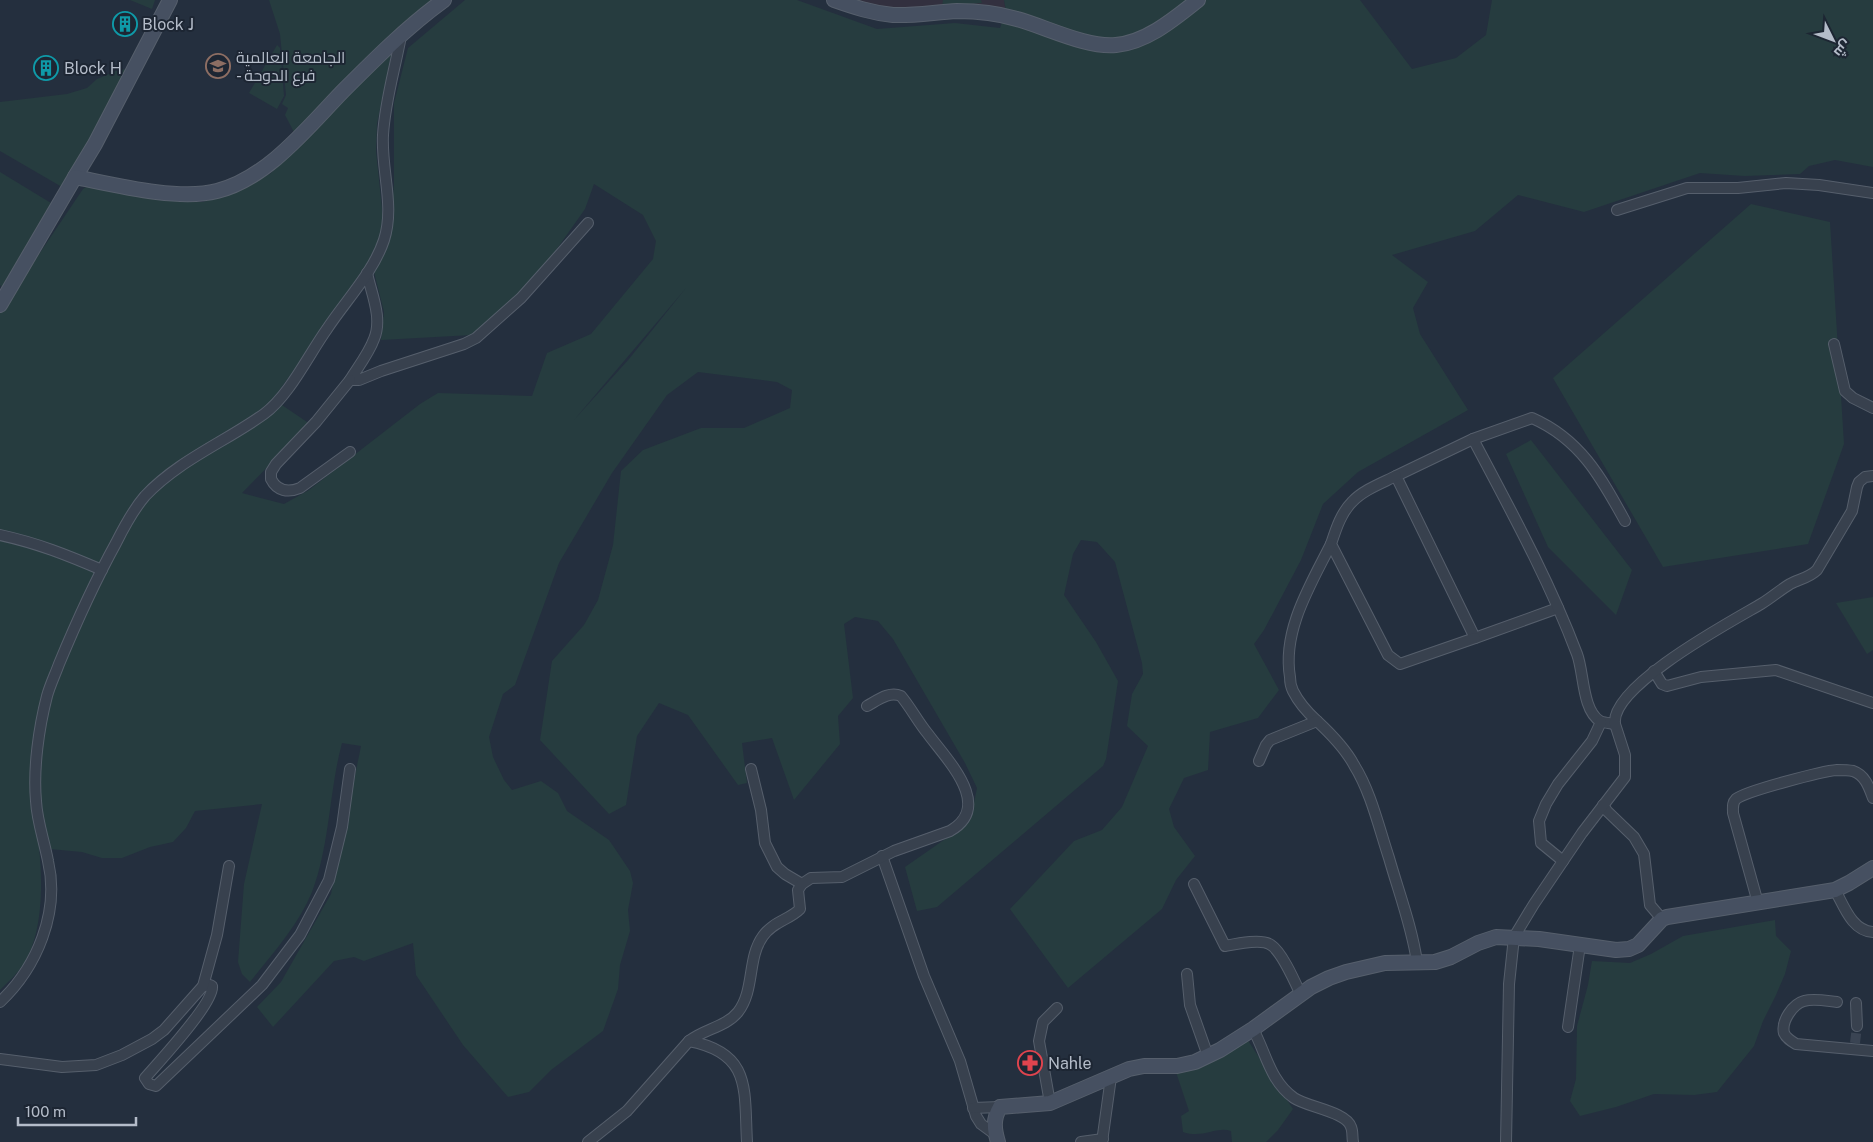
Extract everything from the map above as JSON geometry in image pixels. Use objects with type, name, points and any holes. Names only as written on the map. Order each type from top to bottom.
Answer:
[{"type":"street","points":[[0,304],[95,144],[170,0]]},
{"type":"street","points":[[75,177],[176,194],[198,194],[218,191],[234,185],[252,175],[284,151],[401,36],[444,0]]},
{"type":"street","points":[[834,0],[868,11],[894,15],[956,11],[989,13],[1032,23],[1089,43],[1115,45],[1143,38],[1179,15],[1198,0]]},
{"type":"street","points":[[0,1002],[25,974],[38,948],[48,921],[50,894],[49,863],[40,831],[36,800],[40,728],[48,693],[84,605],[129,518],[144,498],[181,465],[240,431],[268,411],[280,397],[367,273],[379,252],[387,226],[389,208],[382,154],[383,135],[388,94],[401,36]]},
{"type":"street","points":[[1617,210],[1686,188],[1738,188],[1758,185],[1794,184],[1819,185],[1873,193]]},
{"type":"street","points":[[350,380],[358,380],[413,359],[471,342],[521,298],[588,222]]},
{"type":"street","points":[[350,452],[300,488],[292,491],[277,488],[271,480],[276,464],[316,422],[350,380],[375,338],[377,329],[375,306],[367,273]]},
{"type":"street","points":[[1834,344],[1845,391],[1853,398],[1873,408]]},
{"type":"street","points":[[1417,962],[1412,932],[1365,788],[1355,765],[1332,734],[1308,713],[1292,690],[1288,665],[1297,613],[1331,544],[1339,522],[1352,502],[1370,489],[1473,438],[1532,418],[1551,426],[1581,452],[1606,487],[1625,521]]},
{"type":"street","points":[[1473,438],[1519,525],[1558,608],[1578,657],[1582,683],[1592,715],[1601,722],[1614,724]]},
{"type":"street","points":[[1396,476],[1474,638]]},
{"type":"street","points":[[1506,1142],[1509,984],[1514,937],[1563,861],[1625,777],[1625,755],[1614,724],[1616,712],[1624,701],[1654,671],[1706,635],[1817,570],[1852,510],[1857,487],[1865,476],[1873,476]]},
{"type":"street","points":[[0,535],[32,542],[65,553],[102,570]]},
{"type":"street","points":[[1331,544],[1388,655],[1400,664],[1558,608]]},
{"type":"street","points":[[1654,671],[1662,684],[1667,686],[1701,677],[1776,670],[1873,703]]},
{"type":"street","points":[[588,1142],[627,1111],[689,1041],[698,1034],[726,1022],[739,1011],[746,994],[758,945],[763,936],[778,921],[794,914],[800,909],[798,890],[802,884],[811,878],[842,877],[912,843],[950,831],[964,819],[968,810],[969,799],[966,788],[901,696],[895,694],[885,696],[867,706]]},
{"type":"street","points":[[1259,761],[1270,740],[1317,721]]},
{"type":"street","points":[[1563,861],[1541,842],[1539,820],[1558,784],[1592,741],[1601,722]]},
{"type":"street","points":[[203,986],[212,986],[212,994],[199,1013],[145,1078],[149,1084],[156,1086],[262,985],[300,935],[329,880],[342,828],[350,769]]},
{"type":"street","points":[[751,769],[765,843],[777,867],[802,884]]},
{"type":"street","points":[[1758,902],[1733,813],[1732,803],[1735,800],[1744,794],[1795,779],[1837,770],[1853,771],[1861,775],[1867,782],[1873,798]]},
{"type":"street","points":[[1603,805],[1634,837],[1644,854],[1650,906],[1662,920]]},
{"type":"street","points":[[882,856],[924,976],[960,1061],[973,1108],[978,1120],[997,1138]]},
{"type":"street","points":[[0,1059],[62,1067],[96,1065],[122,1055],[152,1039],[164,1030],[203,986],[217,936],[229,866]]},
{"type":"street","points":[[973,1108],[1000,1108],[1050,1103],[1129,1069],[1144,1066],[1183,1065],[1208,1056],[1253,1029],[1328,978],[1346,972],[1385,963],[1443,960],[1478,943],[1496,937],[1514,937],[1629,950],[1638,945],[1662,920],[1835,890],[1873,868]]},
{"type":"street","points":[[1194,884],[1225,946],[1263,942],[1271,945],[1283,960],[1301,995]]},
{"type":"street","points":[[1835,890],[1854,924],[1865,932],[1873,932]]},
{"type":"street","points":[[1568,1027],[1580,945]]},
{"type":"street","points":[[1187,974],[1190,1005],[1208,1056]]},
{"type":"street","points":[[1837,1002],[1802,1001],[1786,1017],[1784,1032],[1787,1037],[1796,1044],[1855,1046],[1873,1052]]},
{"type":"street","points":[[1856,1003],[1857,1026]]},
{"type":"street","points":[[1050,1103],[1039,1041],[1043,1022],[1057,1008]]},
{"type":"street","points":[[1253,1029],[1261,1044],[1272,1074],[1280,1085],[1294,1098],[1311,1107],[1343,1117],[1351,1126],[1352,1142]]},
{"type":"street","points":[[689,1041],[721,1051],[737,1066],[740,1073],[744,1100],[747,1142]]},
{"type":"street","points":[[1081,1142],[1102,1140],[1111,1077]]},
{"type":"street","points":[[997,1138],[995,1118],[1000,1108]]},
{"type":"shaded area","points":[[859,0],[1004,0],[1006,11],[905,10],[858,2]]},
{"type":"green space","points":[[130,0],[155,0],[152,9]]},
{"type":"green space","points":[[269,0],[434,0],[295,134],[285,115],[288,108],[282,104],[286,95],[280,34]]},
{"type":"green space","points":[[465,0],[797,0],[877,29],[955,23],[1000,28],[1006,11],[1004,0],[1360,0],[1412,69],[1456,58],[1486,35],[1492,0],[1873,0],[1873,167],[1835,160],[1809,166],[1800,174],[1745,176],[1700,173],[1584,212],[1518,195],[1475,231],[1392,255],[1428,282],[1413,308],[1420,334],[1468,410],[1358,472],[1323,504],[1301,560],[1264,630],[1254,644],[1279,690],[1258,718],[1210,732],[1208,770],[1184,778],[1169,809],[1174,827],[1195,856],[1176,880],[1162,909],[1068,988],[1010,909],[1074,841],[1102,830],[1122,807],[1148,746],[1127,726],[1132,694],[1143,674],[1142,663],[1115,562],[1097,542],[1081,540],[1073,554],[1064,595],[1096,642],[1118,681],[1106,759],[1103,766],[937,907],[917,911],[905,867],[961,828],[972,812],[977,788],[965,763],[893,639],[878,621],[855,617],[844,624],[853,698],[838,716],[840,744],[794,800],[772,738],[742,743],[747,783],[738,785],[688,715],[659,703],[637,736],[626,805],[609,814],[540,740],[552,661],[584,625],[598,600],[613,545],[621,471],[643,450],[701,428],[744,428],[790,408],[792,390],[777,382],[698,372],[667,395],[612,473],[559,563],[515,685],[503,694],[489,737],[493,757],[504,780],[512,790],[541,781],[558,793],[567,811],[609,840],[630,871],[633,883],[628,910],[630,931],[620,965],[618,989],[603,1031],[551,1070],[529,1092],[508,1097],[463,1045],[416,975],[413,943],[364,961],[354,957],[334,961],[273,1027],[257,1007],[281,982],[331,894],[361,746],[342,743],[334,780],[326,837],[312,892],[292,928],[250,982],[242,974],[238,962],[244,884],[262,804],[195,811],[186,828],[173,842],[150,847],[122,858],[102,858],[82,852],[39,848],[41,892],[38,924],[34,939],[30,953],[23,965],[0,990],[0,312],[83,189],[89,185],[182,202],[203,202],[270,174],[392,51],[377,124],[376,151],[383,218],[379,240],[371,260],[362,275],[273,399],[310,424],[242,493],[284,504],[309,490],[420,404],[438,393],[532,396],[547,353],[591,334],[653,259],[656,241],[643,215],[594,184],[585,209],[535,280],[472,335],[381,340],[384,312],[374,272],[388,245],[394,185],[394,103],[408,48]],"holes":[[[686,288],[629,359],[574,420]]]},
{"type":"green space","points":[[943,0],[981,0],[982,3],[942,6]]},
{"type":"green space","points":[[277,45],[280,48],[284,96],[277,109],[249,93]]},
{"type":"green space","points":[[131,68],[62,187],[0,151],[0,102],[67,94],[87,88],[97,79],[116,71]]},
{"type":"green space","points":[[0,172],[51,203],[2,287],[0,285]]},
{"type":"green space","points":[[1751,204],[1830,222],[1844,444],[1808,544],[1663,567],[1553,378]]},
{"type":"green space","points":[[1531,440],[1632,570],[1616,615],[1548,547],[1506,454]]},
{"type":"green space","points":[[1873,597],[1873,650],[1867,654],[1836,603]]},
{"type":"green space","points":[[1775,920],[1776,936],[1791,951],[1785,974],[1763,1021],[1754,1046],[1717,1092],[1694,1095],[1654,1094],[1616,1107],[1580,1116],[1570,1101],[1576,1079],[1577,1026],[1592,961],[1630,963],[1651,954],[1683,936]]},
{"type":"green space","points":[[1247,1039],[1293,1109],[1278,1130],[1266,1142],[1232,1142],[1231,1131],[1225,1130],[1197,1134],[1183,1132],[1181,1116],[1189,1111],[1176,1072]]},
{"type":"tunnel","points":[[1855,1043],[1857,1026]]},
{"type":"place","name":"Block J","points":[[125,24]]},
{"type":"place","name":"الجامعة العالمية - فرع الدوحة","points":[[218,66]]},
{"type":"place","name":"Block H","points":[[46,68]]},
{"type":"place","name":"Nahle","points":[[1030,1063]]}]
